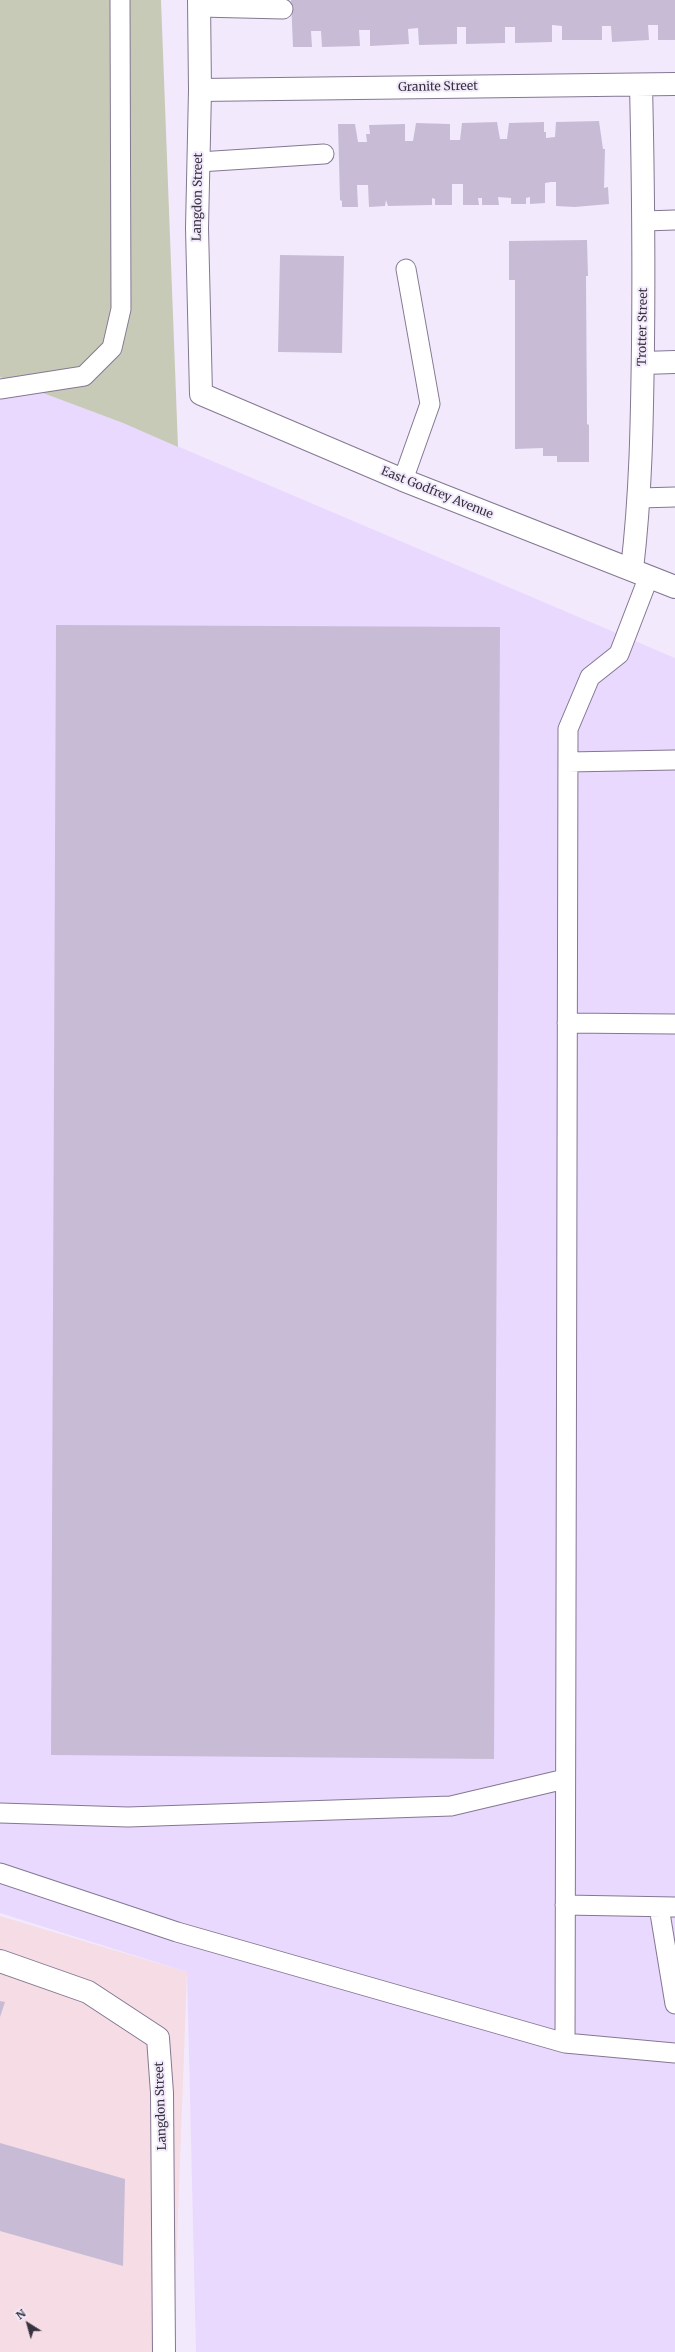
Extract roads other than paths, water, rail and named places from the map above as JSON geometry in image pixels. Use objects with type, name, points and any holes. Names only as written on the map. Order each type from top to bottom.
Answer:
[{"type":"street","name":"Langdon Street","points":[[200,4],[197,228],[201,394]]},
{"type":"street","name":"Granite Street","points":[[200,90],[675,84]]},
{"type":"street","name":"Trotter Street","points":[[641,85],[644,221],[640,498],[641,572]]},
{"type":"street","points":[[643,362],[675,362]]},
{"type":"street","name":"East Godfrey Avenue","points":[[201,394],[403,480],[641,572],[675,587]]},
{"type":"street","name":"Langdon Street","points":[[0,1961],[88,1992],[158,2038],[162,2093],[164,2352]]},
{"type":"lane","points":[[0,389],[84,376],[112,348],[121,309],[120,0]]},
{"type":"lane","points":[[200,4],[283,9]]},
{"type":"lane","points":[[199,162],[324,154]]},
{"type":"lane","points":[[644,221],[675,220]]},
{"type":"lane","points":[[403,480],[430,404],[406,269]]},
{"type":"lane","points":[[640,498],[675,497]]},
{"type":"lane","points":[[564,2043],[568,729],[590,677],[619,654],[641,572]]},
{"type":"lane","points":[[568,762],[675,760]]},
{"type":"lane","points":[[567,1023],[675,1024]]},
{"type":"lane","points":[[0,1814],[128,1817],[451,1806],[565,1779]]},
{"type":"lane","points":[[0,1873],[177,1932],[564,2043],[675,2053]]},
{"type":"lane","points":[[565,1905],[667,1907],[675,2004]]}]
